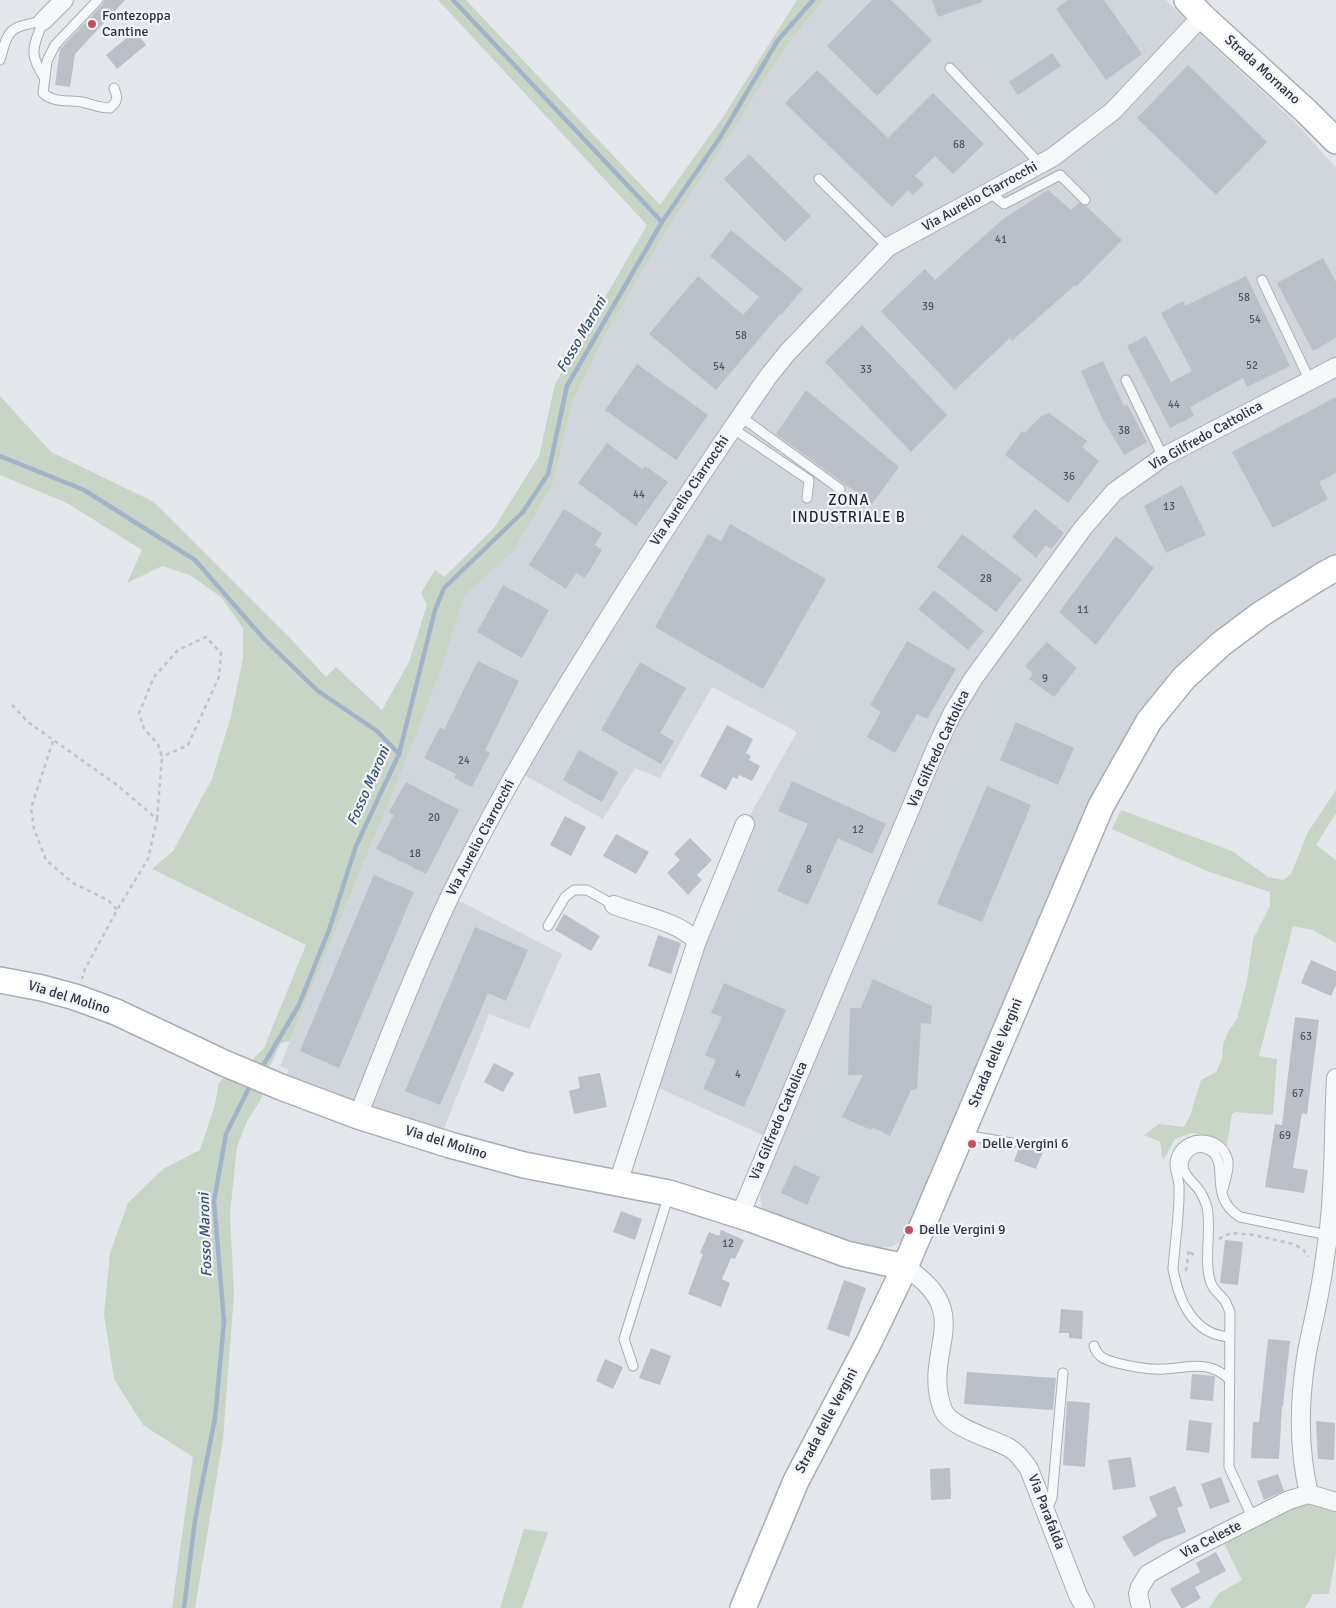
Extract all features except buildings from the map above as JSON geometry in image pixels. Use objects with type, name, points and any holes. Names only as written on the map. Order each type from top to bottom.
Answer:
[{"type":"main road","name":"Strada Mornano","points":[[1195,8],[1336,141]]},
{"type":"main road","name":"Strada delle Vergini","points":[[743,1608],[796,1481],[869,1342],[905,1267],[1101,806],[1149,721],[1184,678],[1222,644],[1261,614],[1336,568]]},
{"type":"main road","name":"Via del Molino","points":[[0,980],[50,990],[116,1012],[224,1064],[358,1116],[450,1145],[524,1165],[669,1193],[846,1254],[905,1267]]},
{"type":"street","points":[[42,20],[64,0]]},
{"type":"street","name":"Via Aurelio Ciarrocchi","points":[[358,1116],[415,974],[450,896],[488,822],[546,719],[624,593],[767,378],[787,353],[888,247],[1040,164],[1113,111],[1195,8]]},
{"type":"street","name":"Via Gilfredo Cattolica","points":[[740,1216],[931,760],[952,714],[973,678],[1083,528],[1114,492],[1163,457],[1336,367]]},
{"type":"street","points":[[618,1183],[697,941],[745,824]]},
{"type":"street","points":[[614,905],[668,923],[690,934],[697,941]]},
{"type":"street","points":[[1336,1078],[1334,1156],[1328,1235],[1320,1293],[1305,1364],[1301,1417],[1303,1460],[1309,1494],[1336,1502]]},
{"type":"street","name":"Via Parafalda","points":[[905,1267],[929,1285],[942,1306],[945,1319],[938,1377],[938,1396],[944,1413],[970,1431],[1009,1448],[1021,1457],[1029,1468],[1078,1595],[1085,1608]]},
{"type":"street","name":"Via Celeste","points":[[1141,1608],[1138,1594],[1148,1574],[1192,1549],[1289,1500],[1309,1494]]},
{"type":"lane","points":[[98,0],[55,45],[48,60],[44,93],[54,99],[84,102],[100,108],[110,108],[116,102],[118,96],[114,88]]},
{"type":"lane","points":[[0,60],[6,37],[14,28],[42,20]]},
{"type":"lane","points":[[42,20],[32,51],[36,66],[45,79]]},
{"type":"lane","points":[[950,68],[1040,164]]},
{"type":"lane","points":[[989,192],[1004,204],[1060,175],[1085,200]]},
{"type":"lane","points":[[819,179],[888,247]]},
{"type":"lane","points":[[1262,280],[1310,381]]},
{"type":"lane","points":[[1126,380],[1163,457]]},
{"type":"lane","points":[[736,422],[840,489]]},
{"type":"lane","points":[[736,422],[809,480],[807,498]]},
{"type":"lane","points":[[548,926],[565,897],[574,890],[587,890],[614,905]]},
{"type":"lane","points":[[961,1134],[1012,1143]]},
{"type":"lane","points":[[1222,1194],[1228,1168],[1227,1158],[1221,1148],[1216,1143],[1202,1139],[1186,1144],[1178,1153],[1174,1167],[1179,1183],[1174,1256],[1176,1282],[1182,1298],[1197,1325],[1212,1334],[1230,1337]]},
{"type":"lane","points":[[1253,1519],[1229,1467],[1230,1312],[1226,1302],[1211,1284],[1209,1216],[1200,1190],[1186,1175],[1184,1161],[1189,1152],[1202,1148],[1215,1154],[1219,1163],[1222,1194],[1225,1204],[1240,1217],[1328,1235]]},
{"type":"lane","points":[[633,1366],[624,1339],[669,1193]]},
{"type":"lane","points":[[1094,1346],[1096,1352],[1103,1359],[1132,1367],[1166,1369],[1199,1366],[1223,1373],[1230,1380]]},
{"type":"lane","points":[[1046,1511],[1052,1498],[1063,1373]]},
{"type":"path","points":[[85,969],[117,910],[148,859],[157,819],[162,757],[158,744],[144,729],[139,713],[154,677],[160,670],[178,650],[206,637],[221,653],[219,677],[188,745],[162,757]]},
{"type":"path","points":[[12,705],[28,722],[117,785],[157,819]]},
{"type":"path","points":[[53,741],[31,808],[34,829],[46,860],[73,883],[108,900],[117,910]]},
{"type":"path","points":[[1209,1248],[1219,1239],[1231,1233],[1254,1235],[1293,1244],[1303,1249],[1309,1258],[1310,1264]]},
{"type":"path","points":[[1174,1256],[1186,1271],[1189,1250],[1201,1262],[1209,1263]]},
{"type":"shaded area","points":[[824,0],[1166,0],[1297,124],[1336,168],[1336,555],[1296,576],[1229,624],[1139,716],[1089,801],[903,1240],[891,1247],[862,1247],[768,1214],[762,1208],[760,1199],[762,1186],[778,1142],[650,1084],[745,824],[797,732],[712,687],[660,778],[635,768],[603,819],[517,771],[450,896],[562,954],[529,1029],[489,1014],[442,1134],[284,1080],[289,1070],[280,1066],[400,775],[438,678],[465,595],[513,550],[553,484],[572,403],[607,331],[673,220],[785,48]]},
{"type":"green space","points":[[438,0],[466,0],[660,205],[723,117],[797,0],[824,0],[785,48],[673,220],[607,331],[572,403],[553,484],[513,551],[465,595],[438,678],[400,775],[290,1041],[281,1043],[268,1070],[270,1076],[260,1101],[247,1121],[237,1147],[230,1214],[234,1294],[223,1439],[195,1608],[172,1608],[193,1457],[143,1425],[114,1379],[104,1315],[110,1253],[128,1203],[163,1169],[200,1150],[214,1108],[219,1083],[238,1062],[252,1060],[264,1048],[306,945],[152,869],[173,851],[212,779],[231,716],[243,658],[243,628],[221,597],[190,575],[162,566],[127,583],[142,550],[67,503],[0,475],[0,396],[51,452],[154,502],[289,637],[326,677],[336,667],[382,710],[409,662],[427,605],[421,593],[435,570],[444,577],[494,528],[539,456],[555,384],[647,225]]},
{"type":"green space","points":[[1336,790],[1336,813],[1316,845],[1336,860],[1336,943],[1313,930],[1293,926],[1259,1056],[1277,1059],[1273,1115],[1236,1112],[1232,1114],[1227,1145],[1208,1136],[1192,1133],[1175,1139],[1163,1160],[1160,1142],[1144,1135],[1159,1124],[1184,1127],[1190,1116],[1201,1080],[1216,1072],[1222,1059],[1223,1045],[1228,1032],[1237,1019],[1247,981],[1253,939],[1270,906],[1270,892],[1207,871],[1112,829],[1121,810],[1232,851],[1268,877],[1283,880],[1291,874],[1308,832]]},
{"type":"green space","points":[[1289,1500],[1336,1502],[1336,1555],[1329,1594],[1313,1594],[1305,1608],[1209,1608],[1219,1593],[1242,1580],[1220,1535]]},
{"type":"green space","points":[[524,1529],[548,1532],[522,1608],[500,1608]]},
{"type":"waterway","points":[[453,0],[662,222]]},
{"type":"waterway","name":"Fosso Maroni","points":[[261,1069],[299,1005],[329,930],[356,846],[399,754],[435,610],[444,588],[523,512],[548,474],[567,386],[662,222],[721,136],[778,40],[813,0]]},
{"type":"waterway","points":[[0,456],[84,490],[195,560],[264,639],[318,691],[377,731],[399,754]]},
{"type":"waterway","name":"Fosso Maroni","points":[[184,1608],[195,1520],[215,1418],[224,1322],[214,1201],[226,1134],[252,1082]]},
{"type":"place","name":"Fontezoppa Cantine","points":[[92,24]]},
{"type":"place","name":"Delle Vergini 6","points":[[972,1144]]},
{"type":"place","name":"Delle Vergini 9","points":[[909,1230]]},
{"type":"district","name":"ZONA INDUSTRIALE B","points":[[849,510]]}]
